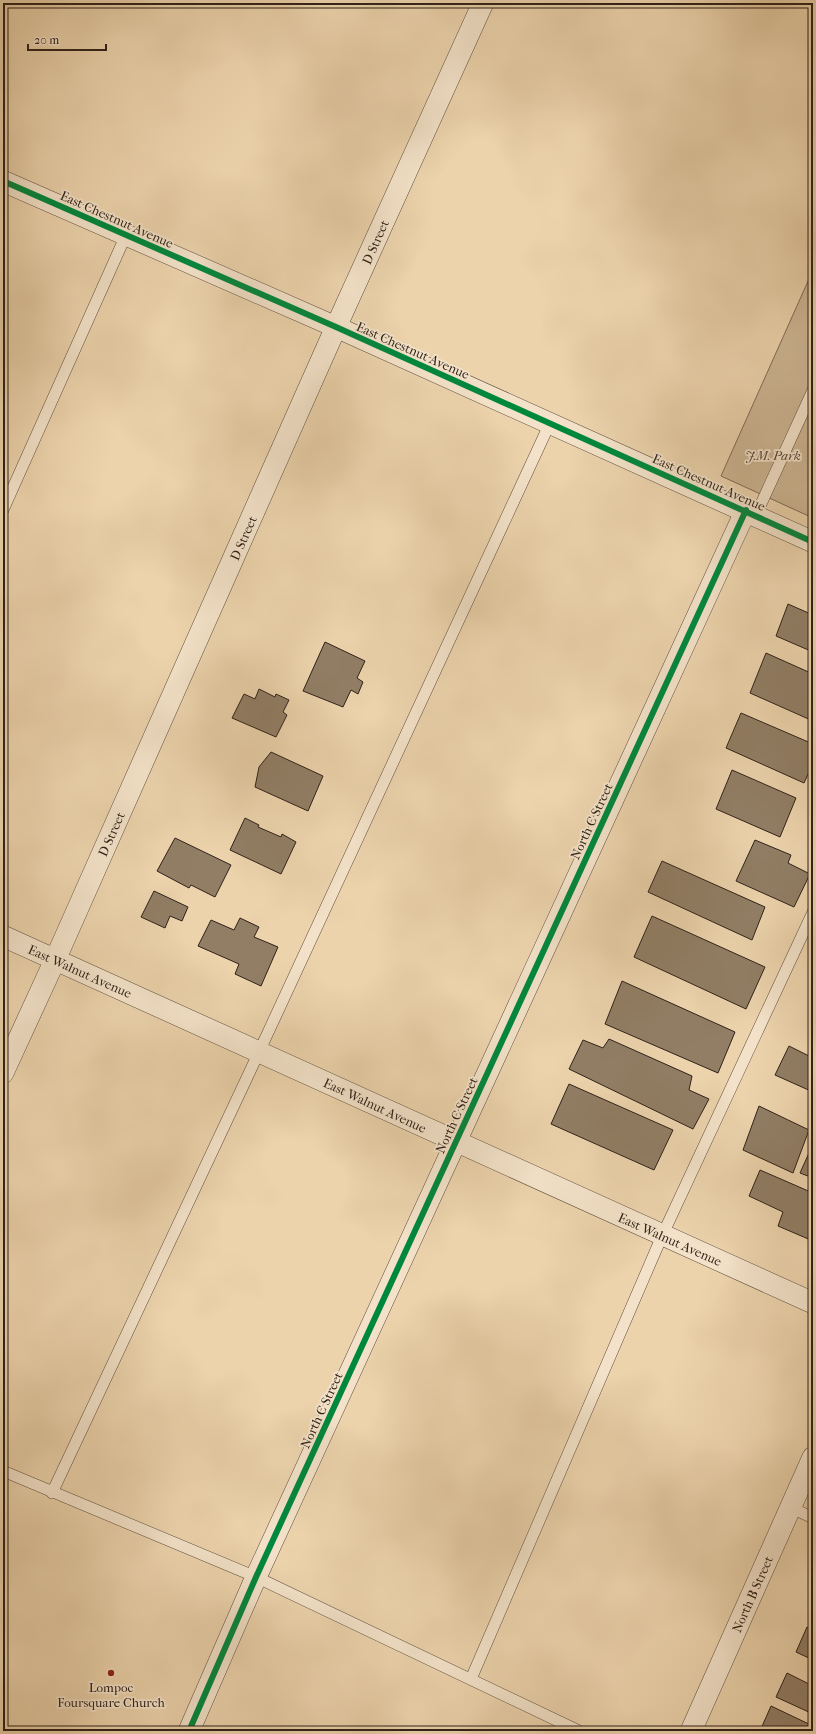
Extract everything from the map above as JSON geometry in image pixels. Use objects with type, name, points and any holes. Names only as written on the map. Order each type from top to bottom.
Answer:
[{"type":"street","name":"D Street","points":[[3,1073],[55,960],[336,327],[483,3]]},
{"type":"street","name":"East Chestnut Avenue","points":[[3,181],[336,327],[813,542]]},
{"type":"street","name":"North C Street","points":[[189,1731],[256,1577],[455,1142],[751,513]]},
{"type":"street","name":"East Walnut Avenue","points":[[3,936],[662,1236],[813,1303]]},
{"type":"street","name":"North B Street","points":[[691,1731],[813,1457]]},
{"type":"lane","points":[[3,510],[126,235]]},
{"type":"lane","points":[[751,513],[813,390]]},
{"type":"lane","points":[[52,1493],[259,1052],[550,423]]},
{"type":"lane","points":[[471,1679],[662,1236],[813,912]]},
{"type":"lane","points":[[3,1471],[52,1493],[256,1577],[579,1731]]},
{"type":"lane","points":[[790,1507],[813,1518]]},
{"type":"green space","name":"J.M. Park","points":[[813,270],[813,518],[721,476]]},
{"type":"building","points":[[788,604],[813,615],[813,652],[776,636]]},
{"type":"building","points":[[325,642],[365,661],[357,678],[363,682],[358,694],[351,690],[343,707],[303,691]]},
{"type":"building","points":[[766,653],[813,674],[813,721],[750,693]]},
{"type":"building","points":[[259,689],[275,697],[276,694],[289,700],[283,712],[287,715],[276,737],[232,718],[244,694],[255,699]]},
{"type":"building","points":[[741,713],[813,744],[813,763],[804,783],[726,748]]},
{"type":"building","points":[[271,752],[323,776],[308,811],[255,787],[259,767]]},
{"type":"building","points":[[732,770],[796,798],[780,837],[716,809]]},
{"type":"building","points":[[245,818],[259,825],[258,827],[281,837],[282,834],[296,842],[281,874],[230,850]]},
{"type":"building","points":[[175,838],[231,865],[215,897],[191,885],[189,888],[157,871]]},
{"type":"building","points":[[755,840],[791,855],[788,863],[810,874],[794,907],[736,881]]},
{"type":"building","points":[[662,861],[765,907],[752,940],[648,892]]},
{"type":"building","points":[[154,891],[188,907],[182,921],[170,916],[165,928],[141,917]]},
{"type":"building","points":[[652,916],[765,967],[746,1009],[634,957]]},
{"type":"building","points":[[240,918],[259,927],[254,937],[278,947],[261,986],[235,974],[239,964],[198,946],[211,920],[234,930]]},
{"type":"building","points":[[622,981],[735,1032],[718,1073],[605,1024]]},
{"type":"building","points":[[609,1039],[692,1076],[689,1090],[709,1099],[693,1129],[569,1069],[583,1040],[603,1048]]},
{"type":"building","points":[[789,1046],[813,1058],[813,1092],[775,1075]]},
{"type":"building","points":[[569,1084],[673,1130],[654,1170],[551,1124]]},
{"type":"building","points":[[759,1106],[809,1130],[793,1173],[743,1150]]},
{"type":"building","points":[[813,1144],[813,1178],[800,1173]]},
{"type":"building","points":[[760,1170],[813,1193],[813,1241],[778,1226],[783,1212],[749,1196]]},
{"type":"building","points":[[807,1627],[813,1630],[813,1660],[796,1652]]},
{"type":"building","points":[[787,1673],[813,1686],[813,1714],[776,1697]]},
{"type":"building","points":[[771,1706],[813,1726],[813,1731],[760,1731]]},
{"type":"cycle path","points":[[3,181],[336,327],[813,542]]},
{"type":"cycle path","points":[[189,1731],[256,1577],[746,510]]},
{"type":"place","name":"Lompoc Foursquare Church","points":[[111,1673]]}]
